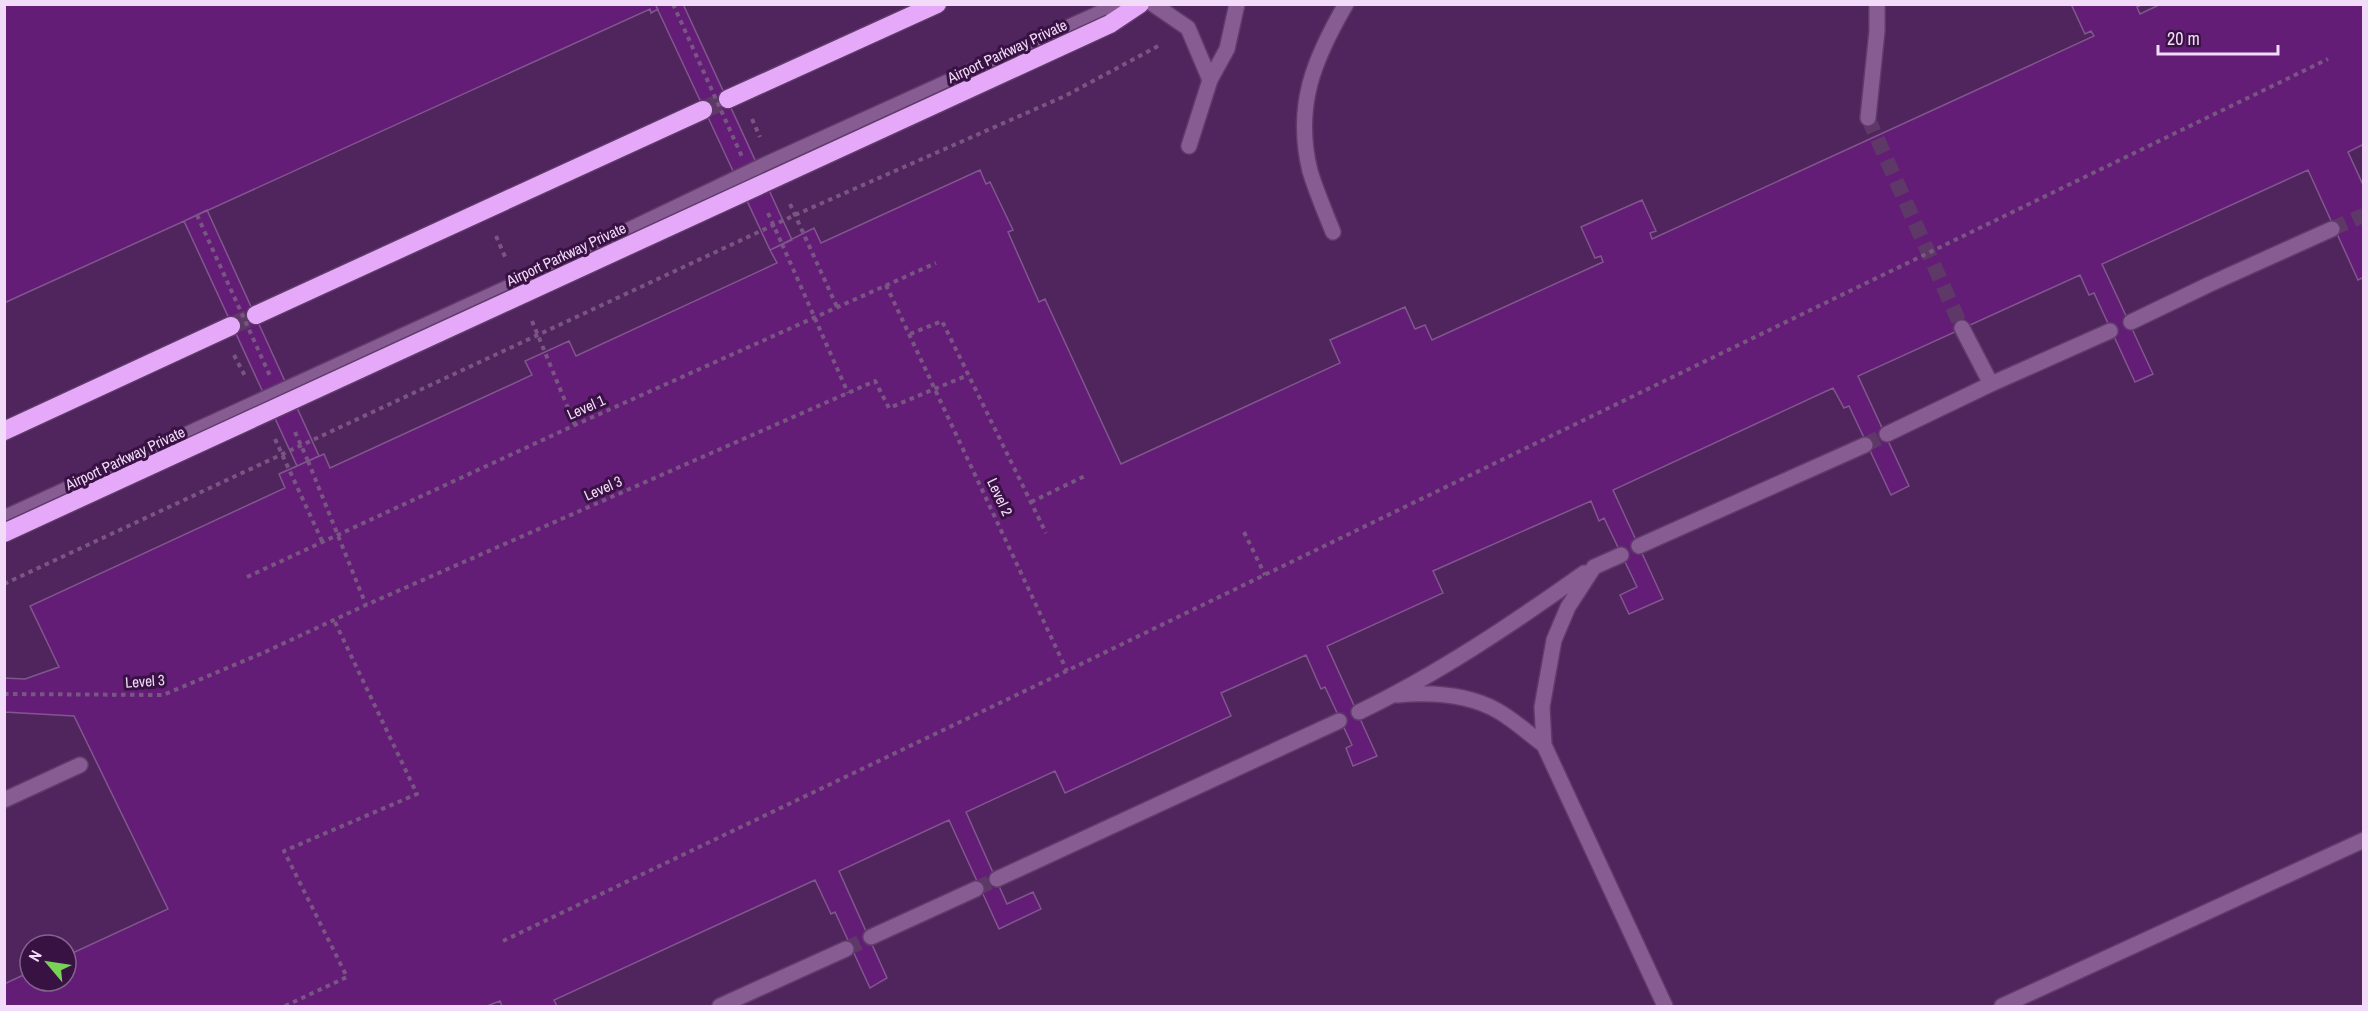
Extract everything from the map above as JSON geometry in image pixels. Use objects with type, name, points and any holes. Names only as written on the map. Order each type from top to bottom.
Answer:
[{"type":"highway","points":[[728,99],[937,4]]},
{"type":"highway","name":"Airport Parkway Private","points":[[4,533],[1110,24],[1140,4]]},
{"type":"highway","points":[[256,315],[703,111]]},
{"type":"highway","points":[[4,431],[231,326]]},
{"type":"lane","points":[[4,518],[505,289],[771,162],[1120,4]]},
{"type":"lane","points":[[1153,4],[1188,28],[1210,80]]},
{"type":"lane","points":[[1189,146],[1210,80],[1227,49],[1237,4]]},
{"type":"lane","points":[[1333,231],[1310,170],[1306,118],[1308,85],[1325,40],[1346,4]]},
{"type":"lane","points":[[1868,118],[1877,31],[1877,4]]},
{"type":"lane","points":[[2131,322],[2332,229]]},
{"type":"lane","points":[[1962,328],[1991,384]]},
{"type":"lane","points":[[1887,434],[2110,331]]},
{"type":"lane","points":[[1639,546],[1865,445]]},
{"type":"lane","points":[[1359,712],[1394,695],[1510,625],[1594,567],[1621,555]]},
{"type":"lane","points":[[1594,567],[1568,607],[1554,640],[1542,707],[1544,745],[1665,1006]]},
{"type":"lane","points":[[1394,695],[1441,694],[1477,702],[1499,712],[1544,745]]},
{"type":"lane","points":[[997,879],[1339,721]]},
{"type":"lane","points":[[4,800],[80,765]]},
{"type":"lane","points":[[2002,1006],[2364,840]]},
{"type":"lane","points":[[871,937],[976,889]]},
{"type":"lane","points":[[720,1006],[846,948]]},
{"type":"path","points":[[673,4],[747,168]]},
{"type":"path","points":[[4,584],[795,215],[1065,96],[1171,39]]},
{"type":"path","points":[[503,941],[1265,575],[2328,59]]},
{"type":"path","points":[[767,212],[848,393]]},
{"type":"path","points":[[197,215],[274,386]]},
{"type":"path","name":"Level 1","points":[[247,577],[575,425],[936,263]]},
{"type":"path","name":"Level 2","points":[[886,285],[1067,670]]},
{"type":"path","points":[[910,334],[942,321],[1046,533]]},
{"type":"path","name":"Level 3","points":[[4,694],[163,695],[265,652],[366,605],[875,381],[889,408],[968,375]]},
{"type":"path","points":[[294,429],[366,605]]},
{"type":"path","points":[[1031,502],[1087,475]]},
{"type":"path","points":[[1244,532],[1265,575]]},
{"type":"path","points":[[285,1006],[347,977],[284,851],[417,794],[334,620]]},
{"type":"shaded area","points":[[5,5],[2363,5],[2363,1006],[5,1006]]},
{"type":"building","points":[[4,4],[658,4],[656,6],[658,9],[651,13],[650,9],[4,303]]},
{"type":"building","points":[[658,4],[683,4],[792,240],[770,250],[656,6]]},
{"type":"building","points":[[2071,4],[2143,4],[2137,7],[2140,14],[2161,4],[2364,4],[2364,144],[2348,152],[2364,187],[2364,277],[2358,280],[2308,170],[2102,264],[2153,374],[2135,382],[2094,293],[2089,295],[2080,275],[1858,376],[1909,486],[1891,495],[1849,406],[1844,408],[1833,388],[1613,490],[1663,599],[1629,614],[1620,595],[1637,587],[1604,518],[1599,521],[1591,501],[1433,571],[1443,593],[1327,646],[1377,756],[1353,766],[1346,748],[1352,745],[1325,687],[1321,689],[1306,655],[1221,693],[1231,716],[1065,793],[1055,771],[966,812],[1007,904],[1033,892],[1041,909],[999,929],[949,820],[839,871],[887,978],[870,988],[835,912],[831,914],[815,880],[554,1000],[557,1006],[502,1006],[500,1001],[487,1006],[4,1006],[4,984],[18,978],[18,993],[78,993],[78,950],[168,909],[74,716],[4,712],[4,678],[25,679],[59,667],[30,606],[285,488],[279,474],[324,454],[330,468],[532,375],[525,361],[569,341],[576,356],[777,263],[770,250],[814,228],[821,243],[980,170],[986,184],[990,182],[1013,230],[1008,232],[1039,302],[1045,299],[1121,464],[1340,363],[1330,340],[1405,307],[1415,329],[1425,325],[1432,340],[1603,262],[1601,256],[1595,258],[1581,227],[1642,200],[1656,231],[1650,233],[1652,239],[2094,36],[2091,31],[2085,34]]},
{"type":"building","points":[[207,210],[319,456],[297,466],[184,221]]},
{"type":"tunnel","points":[[703,110],[728,99]]},
{"type":"tunnel","points":[[1868,118],[1962,328]]},
{"type":"tunnel","points":[[2332,229],[2364,215]]},
{"type":"tunnel","points":[[231,326],[256,315]]},
{"type":"tunnel","points":[[1865,445],[1887,434]]},
{"type":"tunnel","points":[[976,889],[997,879]]},
{"type":"tunnel","points":[[846,949],[871,937]]}]
